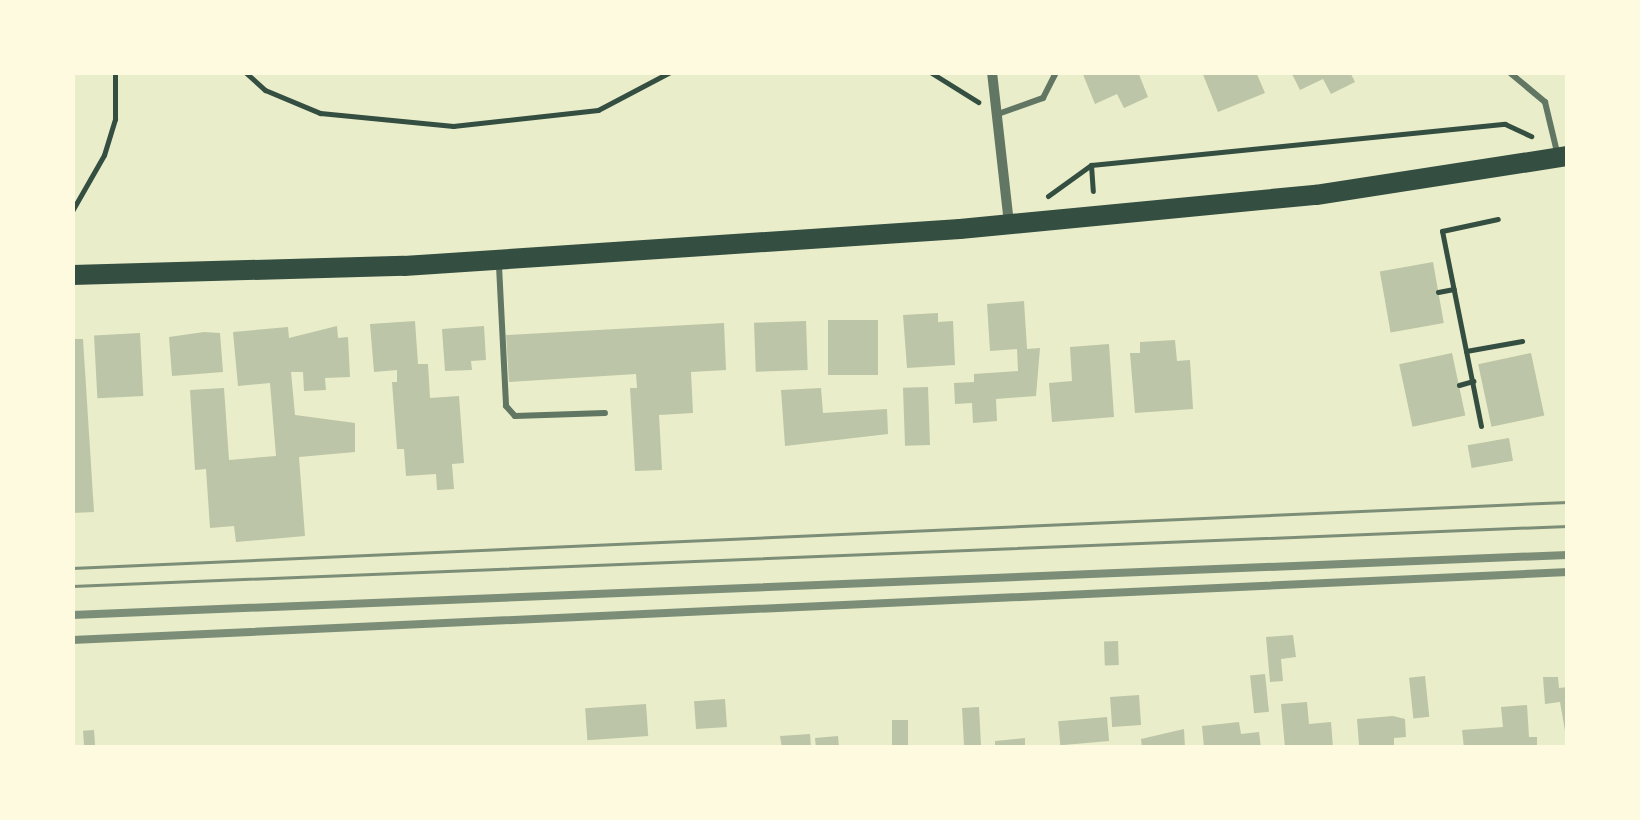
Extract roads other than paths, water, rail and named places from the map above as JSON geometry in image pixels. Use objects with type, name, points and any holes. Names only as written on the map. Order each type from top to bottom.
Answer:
[{"type":"main road","points":[[72,275],[498,260],[1010,225],[1316,195],[1563,157]]},
{"type":"street","points":[[992,72],[1010,225]]},
{"type":"lane","points":[[998,114],[1044,98],[1056,72]]},
{"type":"lane","points":[[1509,72],[1546,102],[1563,157]]},
{"type":"lane","points":[[498,260],[506,406],[515,416],[605,413]]},
{"type":"tram line","points":[[72,568],[1568,502]]},
{"type":"tram line","points":[[72,586],[1568,526]]},
{"type":"railway","points":[[72,615],[1568,555]]},
{"type":"railway","points":[[72,640],[1568,572]]}]
